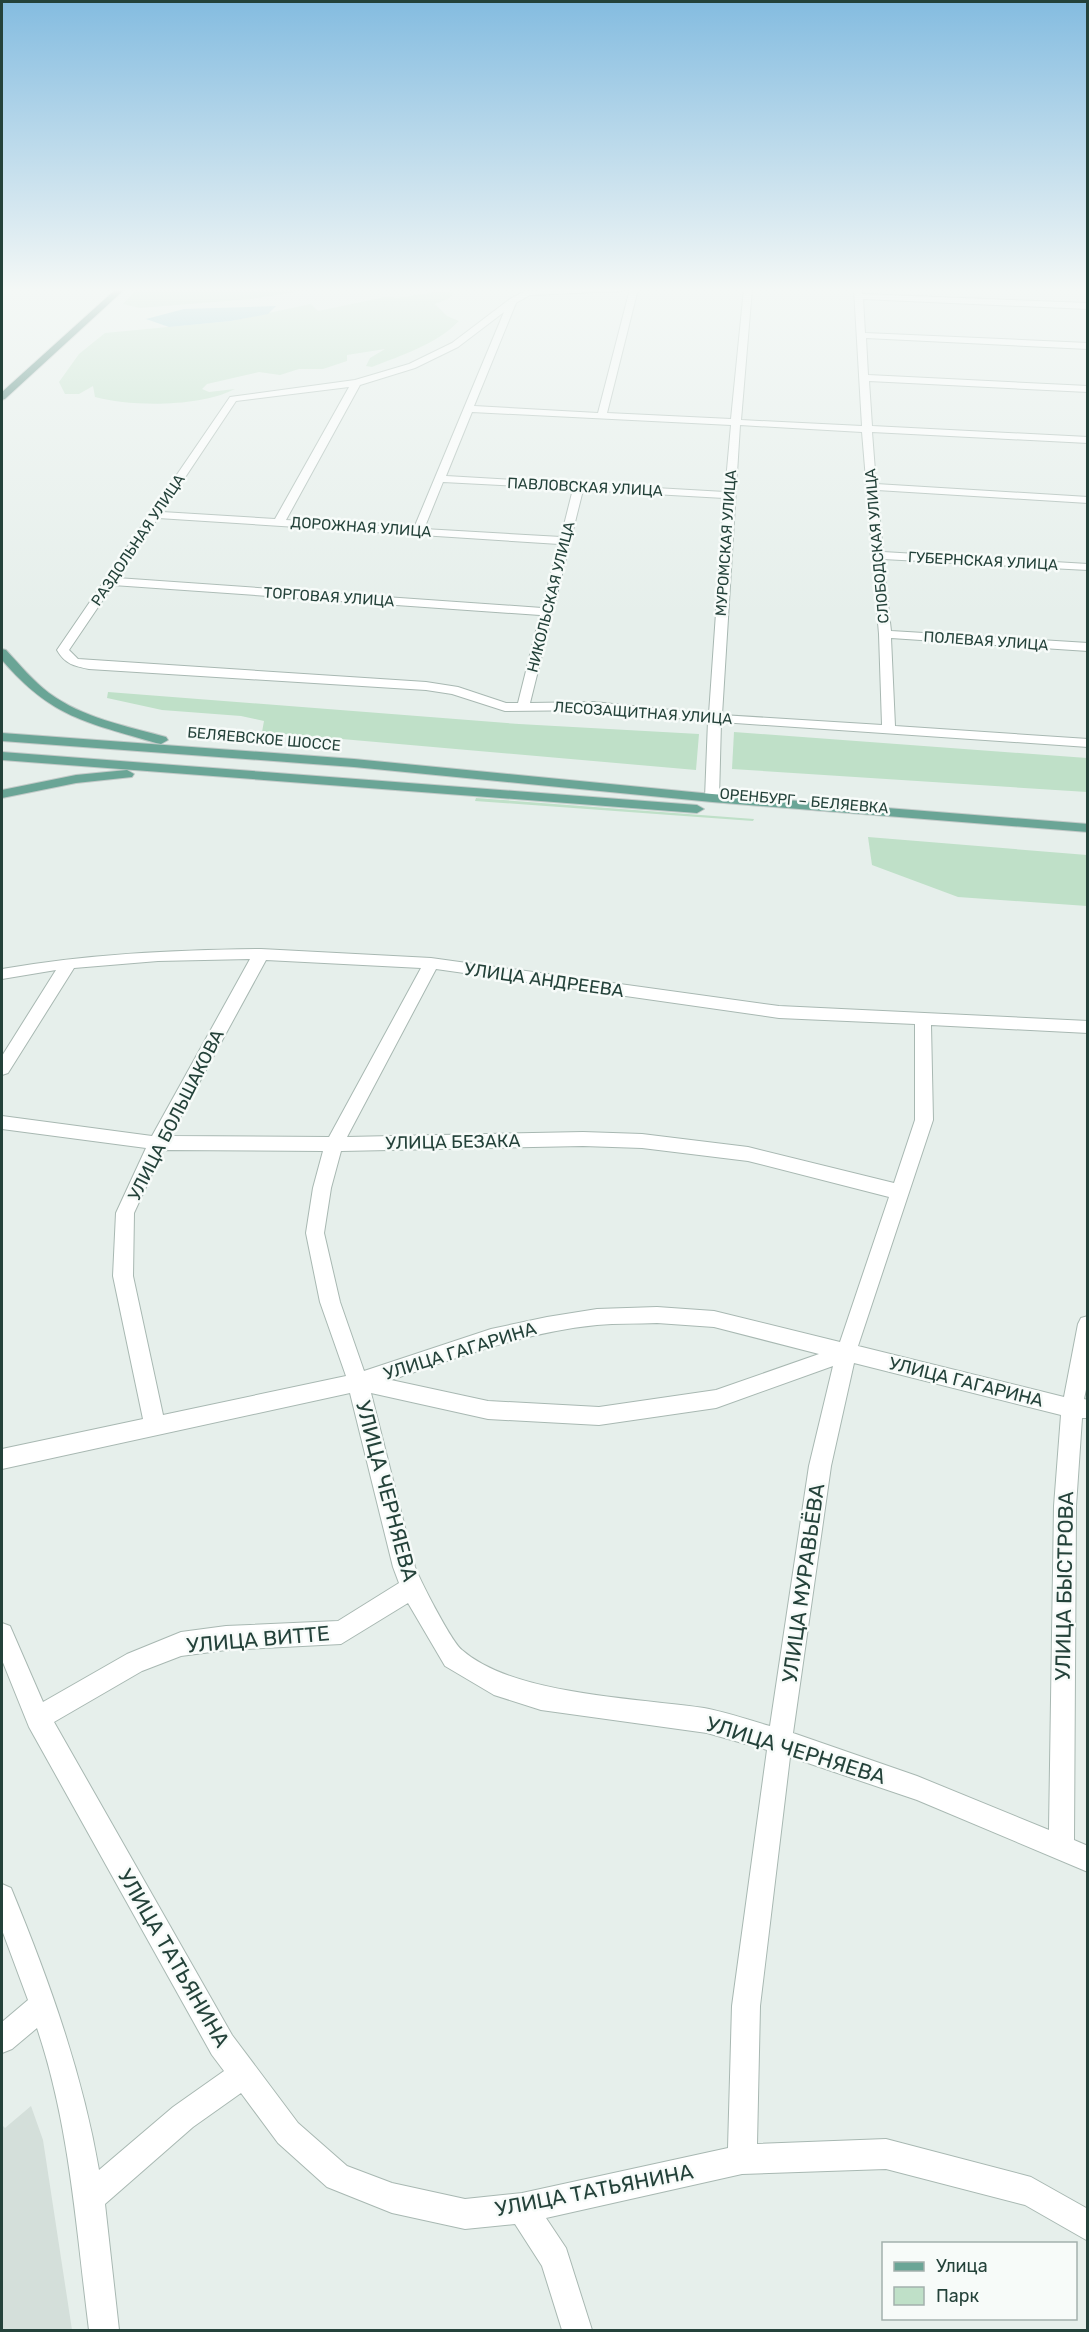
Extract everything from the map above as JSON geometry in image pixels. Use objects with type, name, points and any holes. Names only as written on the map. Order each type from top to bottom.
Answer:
[{"type":"main road","points":[[2,653],[22,676],[51,700],[80,716],[192,750]]},
{"type":"main road","name":"БЕЛЯЕВСКОЕ ШОССЕ","points":[[2,737],[192,750],[523,781]]},
{"type":"main road","points":[[2,756],[169,769]]},
{"type":"main road","points":[[2,794],[76,779],[169,769]]},
{"type":"main road","name":"ОРЕНБУРГ – БЕЛЯЕВКА","points":[[169,769],[1088,840]]},
{"type":"main road","name":"ОРЕНБУРГ – БЕЛЯЕВКА","points":[[523,781],[1088,828]]},
{"type":"street","name":"РАЗДОЛЬНАЯ УЛИЦА","points":[[63,650],[233,399],[242,398]]},
{"type":"street","points":[[279,522],[348,398]]},
{"type":"street","points":[[418,531],[474,398]]},
{"type":"street","points":[[602,415],[606,398]]},
{"type":"street","name":"МУРОМСКАЯ УЛИЦА","points":[[712,798],[714,718],[729,495],[738,398]]},
{"type":"street","name":"СЛОБОДСКАЯ УЛИЦА","points":[[867,398],[871,487],[885,634],[889,730]]},
{"type":"street","points":[[470,409],[1088,440]]},
{"type":"street","name":"ПАВЛОВСКАЯ УЛИЦА","points":[[441,479],[729,495]]},
{"type":"street","name":"НИКОЛЬСКАЯ УЛИЦА","points":[[523,707],[579,487]]},
{"type":"street","points":[[871,487],[1088,500]]},
{"type":"street","name":"ДОРОЖНАЯ УЛИЦА","points":[[155,515],[566,541]]},
{"type":"street","name":"ГУБЕРНСКАЯ УЛИЦА","points":[[878,555],[1088,567]]},
{"type":"street","name":"ТОРГОВАЯ УЛИЦА","points":[[110,581],[548,612]]},
{"type":"street","name":"ПОЛЕВАЯ УЛИЦА","points":[[885,634],[1088,647]]},
{"type":"street","name":"ЛЕСОЗАЩИТНАЯ УЛИЦА","points":[[63,650],[74,662],[89,665],[426,686],[454,690],[496,706],[594,706],[714,718],[1088,743]]},
{"type":"street","name":"УЛИЦА АНДРЕЕВА","points":[[2,974],[69,963],[158,956],[261,954],[430,963],[779,1012],[1088,1027]]},
{"type":"street","name":"УЛИЦА БОЛЬШАКОВА","points":[[155,1425],[123,1276],[125,1213],[157,1143],[261,954]]},
{"type":"street","points":[[2,1068],[69,963]]},
{"type":"street","name":"УЛИЦА ЧЕРНЯЕВА","points":[[430,963],[334,1144],[322,1188],[315,1233],[330,1302],[358,1382],[404,1567],[412,1588],[453,1658],[494,1683],[541,1698],[707,1721],[780,1741],[917,1788],[1088,1859]]},
{"type":"street","name":"УЛИЦА МУРАВЬЁВА","points":[[741,2159],[746,2006],[780,1741],[820,1466],[846,1353],[924,1120],[923,1019]]},
{"type":"street","name":"УЛИЦА БЕЗАКА","points":[[2,1122],[157,1143],[334,1144],[583,1139],[642,1141],[748,1154],[900,1192]]},
{"type":"street","name":"УЛИЦА ГАГАРИНА","points":[[2,1459],[358,1382],[491,1338],[547,1325],[597,1317],[657,1315],[714,1319],[1080,1409]]},
{"type":"street","name":"УЛИЦА БЫСТРОВА","points":[[1061,1849],[1065,1506],[1080,1409],[1088,1324]]},
{"type":"street","name":"УЛИЦА ГАГАРИНА","points":[[358,1382],[488,1410],[599,1416],[716,1399],[846,1353]]},
{"type":"street","name":"УЛИЦА ВИТТЕ","points":[[38,1718],[135,1662],[181,1644],[226,1638],[341,1632],[412,1588]]},
{"type":"street","name":"УЛИЦА ТАТЬЯНИНА","points":[[2,1634],[38,1718],[222,2045],[288,2133],[337,2177],[392,2198],[465,2214],[522,2208],[741,2159],[886,2154],[1031,2192],[1088,2226]]},
{"type":"street","points":[[2,1897],[43,2005],[68,2085],[89,2198],[104,2331]]},
{"type":"street","points":[[2,2039],[43,2005]]},
{"type":"street","points":[[89,2198],[183,2117],[244,2074]]},
{"type":"street","points":[[522,2208],[555,2259],[577,2331]]},
{"type":"shaded area","points":[[31,2106],[43,2140],[72,2330],[2,2330],[2,2125],[5,2128]]},
{"type":"green space","points":[[99,398],[209,398],[166,404]]},
{"type":"green space","points":[[108,692],[519,724],[699,734],[696,770],[262,732],[264,721],[241,716],[162,710],[107,698]]},
{"type":"green space","points":[[734,732],[1087,758],[1087,792],[732,769]]},
{"type":"green space","points":[[476,798],[754,819],[753,821],[475,801]]},
{"type":"green space","points":[[868,837],[1087,855],[1087,906],[958,897],[872,865]]}]
